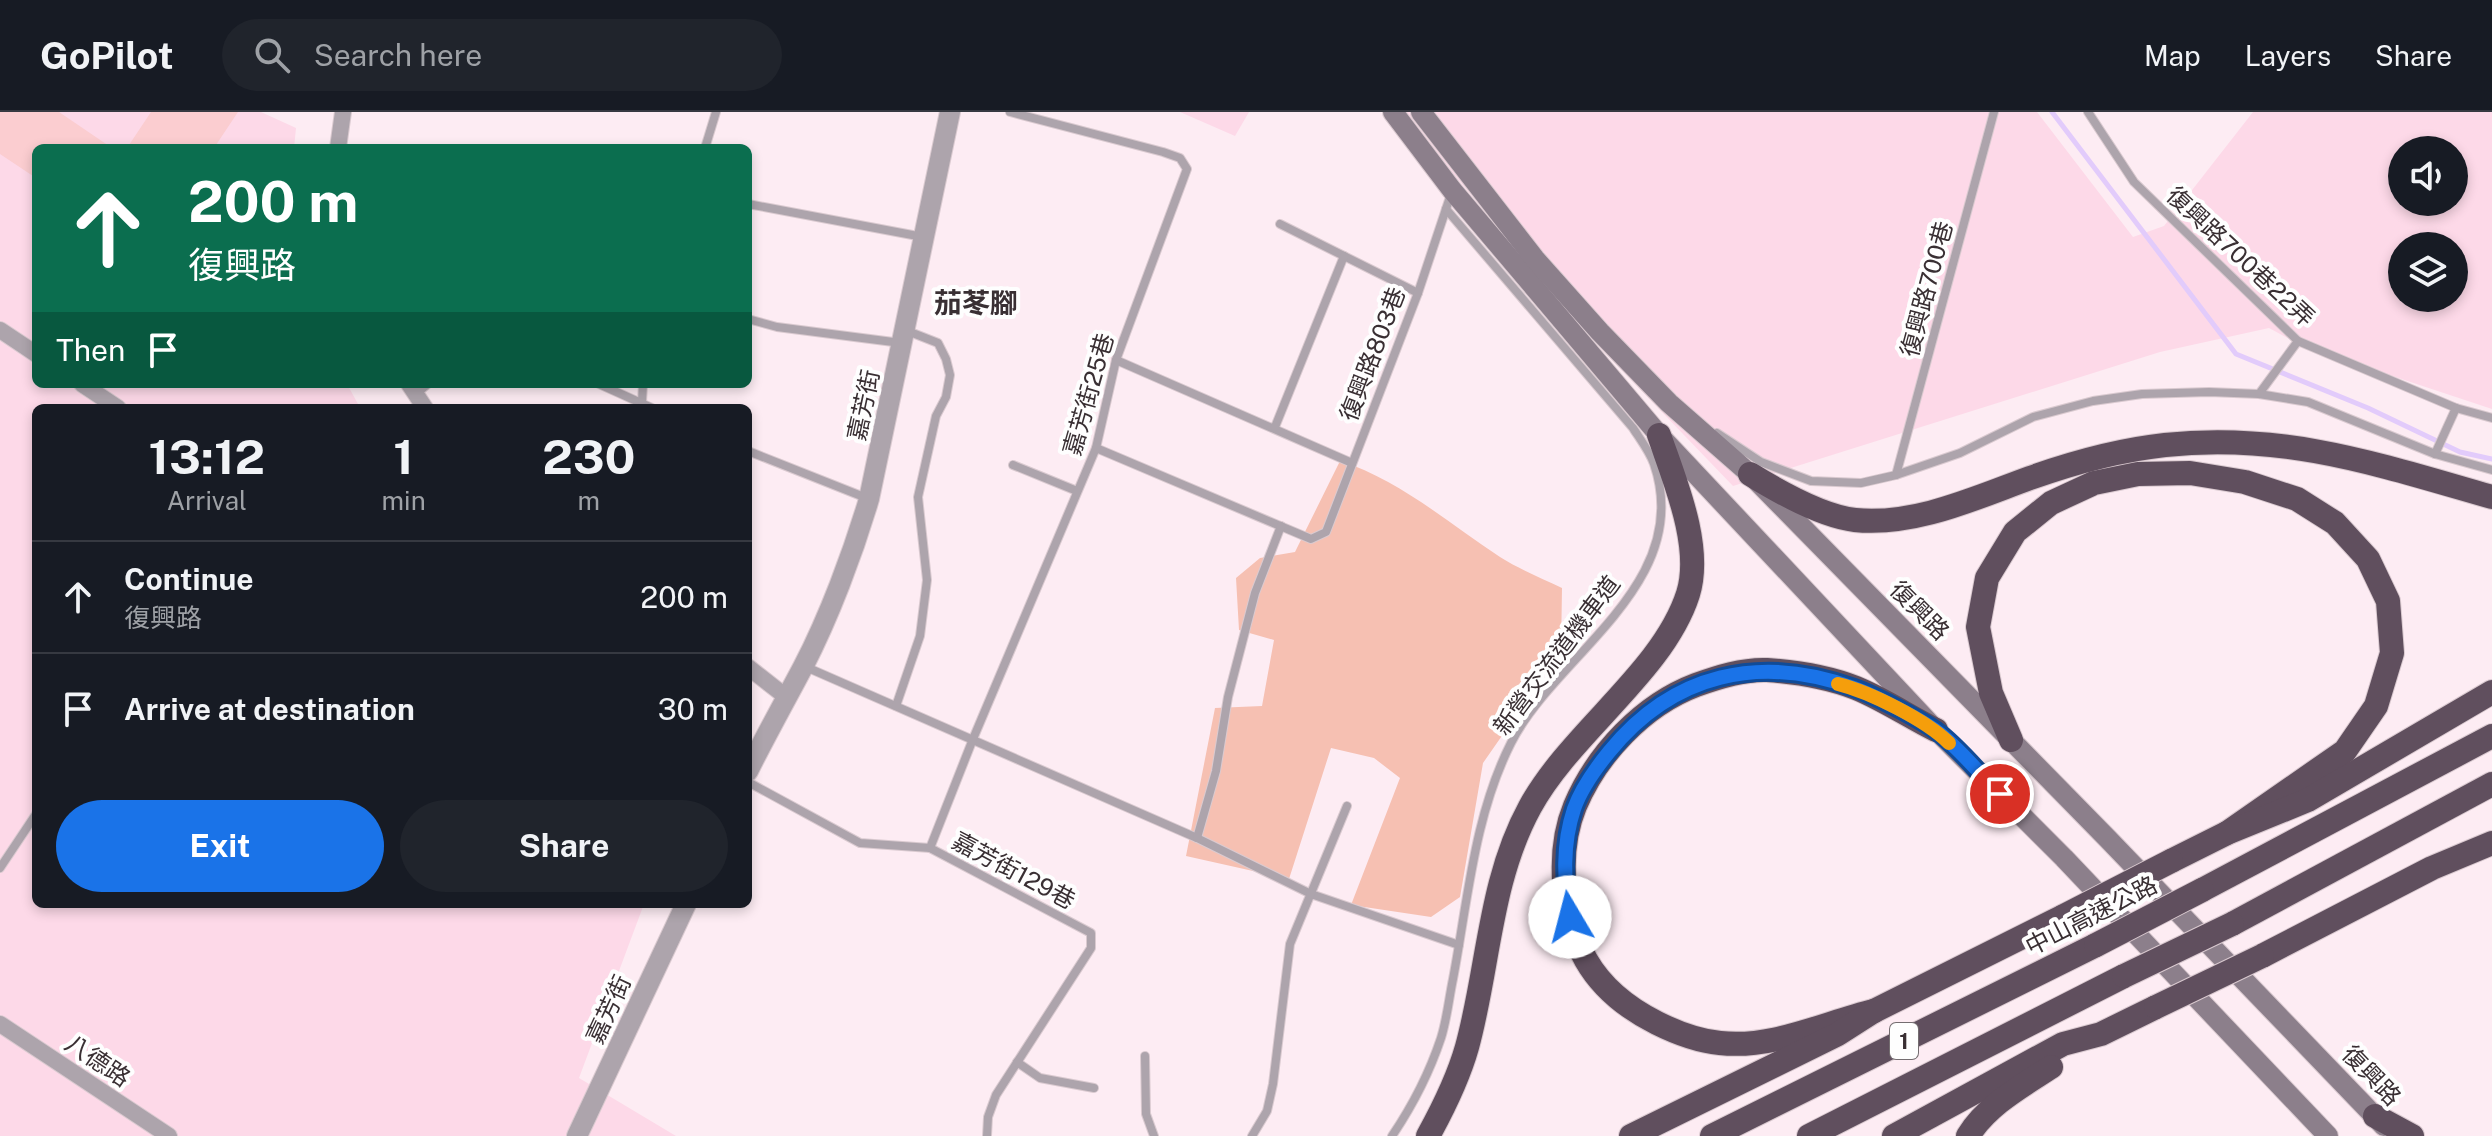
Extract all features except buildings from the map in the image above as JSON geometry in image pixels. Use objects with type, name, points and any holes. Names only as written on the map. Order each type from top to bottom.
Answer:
[{"type":"highway","points":[[1428,1136],[1449,1098],[1467,1047],[1494,907],[1506,862],[1530,807],[1570,748],[1652,658],[1674,626],[1689,591],[1692,550],[1686,515],[1659,435]]},
{"type":"highway","points":[[1750,474],[1814,507],[1854,520],[1902,519],[1955,506],[2097,456],[2165,445],[2232,441],[2287,445],[2338,454],[2492,497]]},
{"type":"highway","points":[[2011,740],[1991,693],[1978,627],[1987,578],[2015,532],[2051,503],[2094,483],[2138,474],[2190,473],[2245,482],[2297,499],[2335,523],[2368,559],[2388,601],[2392,653],[2376,706],[2345,751],[2227,833]]},
{"type":"highway","points":[[1874,1011],[1803,1033],[1755,1043],[1720,1043],[1678,1033],[1639,1014],[1611,992],[1586,960],[1570,917],[1564,880],[1566,841],[1575,807],[1598,766],[1622,736],[1677,692],[1719,676],[1763,670],[1810,676],[1856,688],[1936,730]]},
{"type":"highway","points":[[1631,1136],[1838,1034],[1874,1011],[2227,833],[2308,800],[2492,692]]},
{"type":"highway","name":"中山高速公路","points":[[1712,1136],[2096,945],[2492,736]]},
{"type":"highway","name":"1","points":[[1809,1136],[2232,924],[2492,784]]},
{"type":"highway","points":[[2432,868],[2456,846],[2492,825]]},
{"type":"highway","points":[[1968,1136],[1977,1122],[2013,1092],[2101,1034],[2262,956],[2432,868],[2492,843]]},
{"type":"highway","points":[[1894,1136],[2063,1044],[2101,1034]]},
{"type":"highway","points":[[2375,1116],[2412,1136]]},
{"type":"main road","points":[[1393,112],[1449,200],[1659,435],[1936,730],[2064,858],[2328,1136]]},
{"type":"main road","name":"復興路","points":[[1421,112],[1535,259],[1600,332],[1669,403],[1750,474],[2394,1136]]},
{"type":"street","points":[[339,144],[343,112]]},
{"type":"street","name":"嘉芳街","points":[[752,763],[803,666],[855,548],[869,499],[950,112]]},
{"type":"street","points":[[0,330],[32,351]]},
{"type":"street","points":[[88,388],[112,404]]},
{"type":"street","points":[[752,670],[785,696]]},
{"type":"street","name":"嘉芳街","points":[[577,1136],[684,908]]},
{"type":"street","name":"八德路","points":[[0,1024],[169,1136]]},
{"type":"lane","points":[[706,144],[716,112]]},
{"type":"lane","name":"嘉芳街25巷","points":[[930,848],[1096,448],[1116,360],[1187,169],[1180,158],[1163,152],[1010,112]]},
{"type":"lane","name":"復興路700巷","points":[[1896,475],[1994,112]]},
{"type":"lane","name":"復興路700巷22弄","points":[[2088,112],[2134,182],[2298,341],[2456,408],[2492,418]]},
{"type":"lane","name":"復興路803巷","points":[[1281,526],[1311,539],[1326,532],[1418,293],[1449,200]]},
{"type":"lane","name":"新營交流道機車道","points":[[1392,1136],[1420,1092],[1442,1036],[1483,812],[1512,740],[1539,703],[1602,633],[1631,595],[1649,559],[1660,526],[1660,497],[1654,463],[1633,428],[1449,200]]},
{"type":"lane","points":[[752,205],[924,237]]},
{"type":"lane","points":[[1280,224],[1418,293]]},
{"type":"lane","points":[[1275,427],[1344,256]]},
{"type":"lane","points":[[752,320],[777,327],[904,337],[938,343],[946,359],[950,375],[946,397],[936,416],[918,497],[927,580],[920,636],[896,706]]},
{"type":"lane","points":[[2259,394],[2298,341]]},
{"type":"lane","points":[[1116,360],[1352,463]]},
{"type":"lane","points":[[609,388],[645,404]]},
{"type":"lane","points":[[642,402],[643,388]]},
{"type":"lane","points":[[1669,403],[1761,462],[1811,481],[1861,483],[1896,475],[1960,453],[2033,417],[2093,401],[2156,393],[2209,392],[2259,394],[2308,402],[2435,454],[2492,470]]},
{"type":"lane","points":[[2435,454],[2456,408]]},
{"type":"lane","points":[[1096,448],[1281,526],[1255,593],[1228,697],[1216,771],[1197,838]]},
{"type":"lane","points":[[752,454],[869,499]]},
{"type":"lane","points":[[1013,465],[1077,491]]},
{"type":"lane","points":[[803,666],[1197,838],[1311,894],[1459,945]]},
{"type":"lane","name":"嘉芳街129巷","points":[[752,784],[860,843],[930,848],[1091,933],[1091,948],[996,1095],[988,1117],[987,1136]]},
{"type":"lane","points":[[1252,1136],[1267,1111],[1273,1084],[1290,944],[1347,806]]},
{"type":"lane","points":[[0,868],[32,820]]},
{"type":"lane","points":[[1145,1056],[1146,1114],[1154,1136]]},
{"type":"lane","points":[[1017,1062],[1040,1078],[1094,1088]]},
{"type":"shaded area","points":[[0,112],[261,112],[296,128],[294,144],[32,144],[32,388],[349,388],[358,404],[32,404],[32,908],[643,908],[579,1078],[676,1136],[0,1136]]},
{"type":"shaded area","points":[[1180,112],[1249,112],[1235,136]]},
{"type":"shaded area","points":[[1402,112],[2037,112],[2133,237],[2164,226],[2253,112],[2492,112],[2492,409],[2302,346],[2269,328],[2160,352],[1733,486],[1583,330]]},
{"type":"shaded area","points":[[1340,461],[1383,479],[1500,557],[1562,588],[1561,651],[1483,763],[1460,897],[1431,917],[1351,905],[1400,778],[1374,758],[1331,748],[1289,879],[1186,856],[1215,708],[1262,706],[1274,640],[1239,630],[1236,578],[1260,558],[1295,552]]},
{"type":"waterway","points":[[2052,112],[2236,354],[2368,408],[2460,452],[2492,459]]},
{"type":"slow traffic","points":[[1838,684],[1856,688],[1936,730],[1949,743]]},
{"type":"district","name":"茄苳腳","points":[[976,302]]},
{"type":"route","points":[[1570,917],[1564,880],[1566,841],[1575,807],[1598,766],[1622,736],[1647,713],[1677,692],[1719,676],[1763,670],[1810,676],[1856,688],[1936,730],[2000,794]]}]
